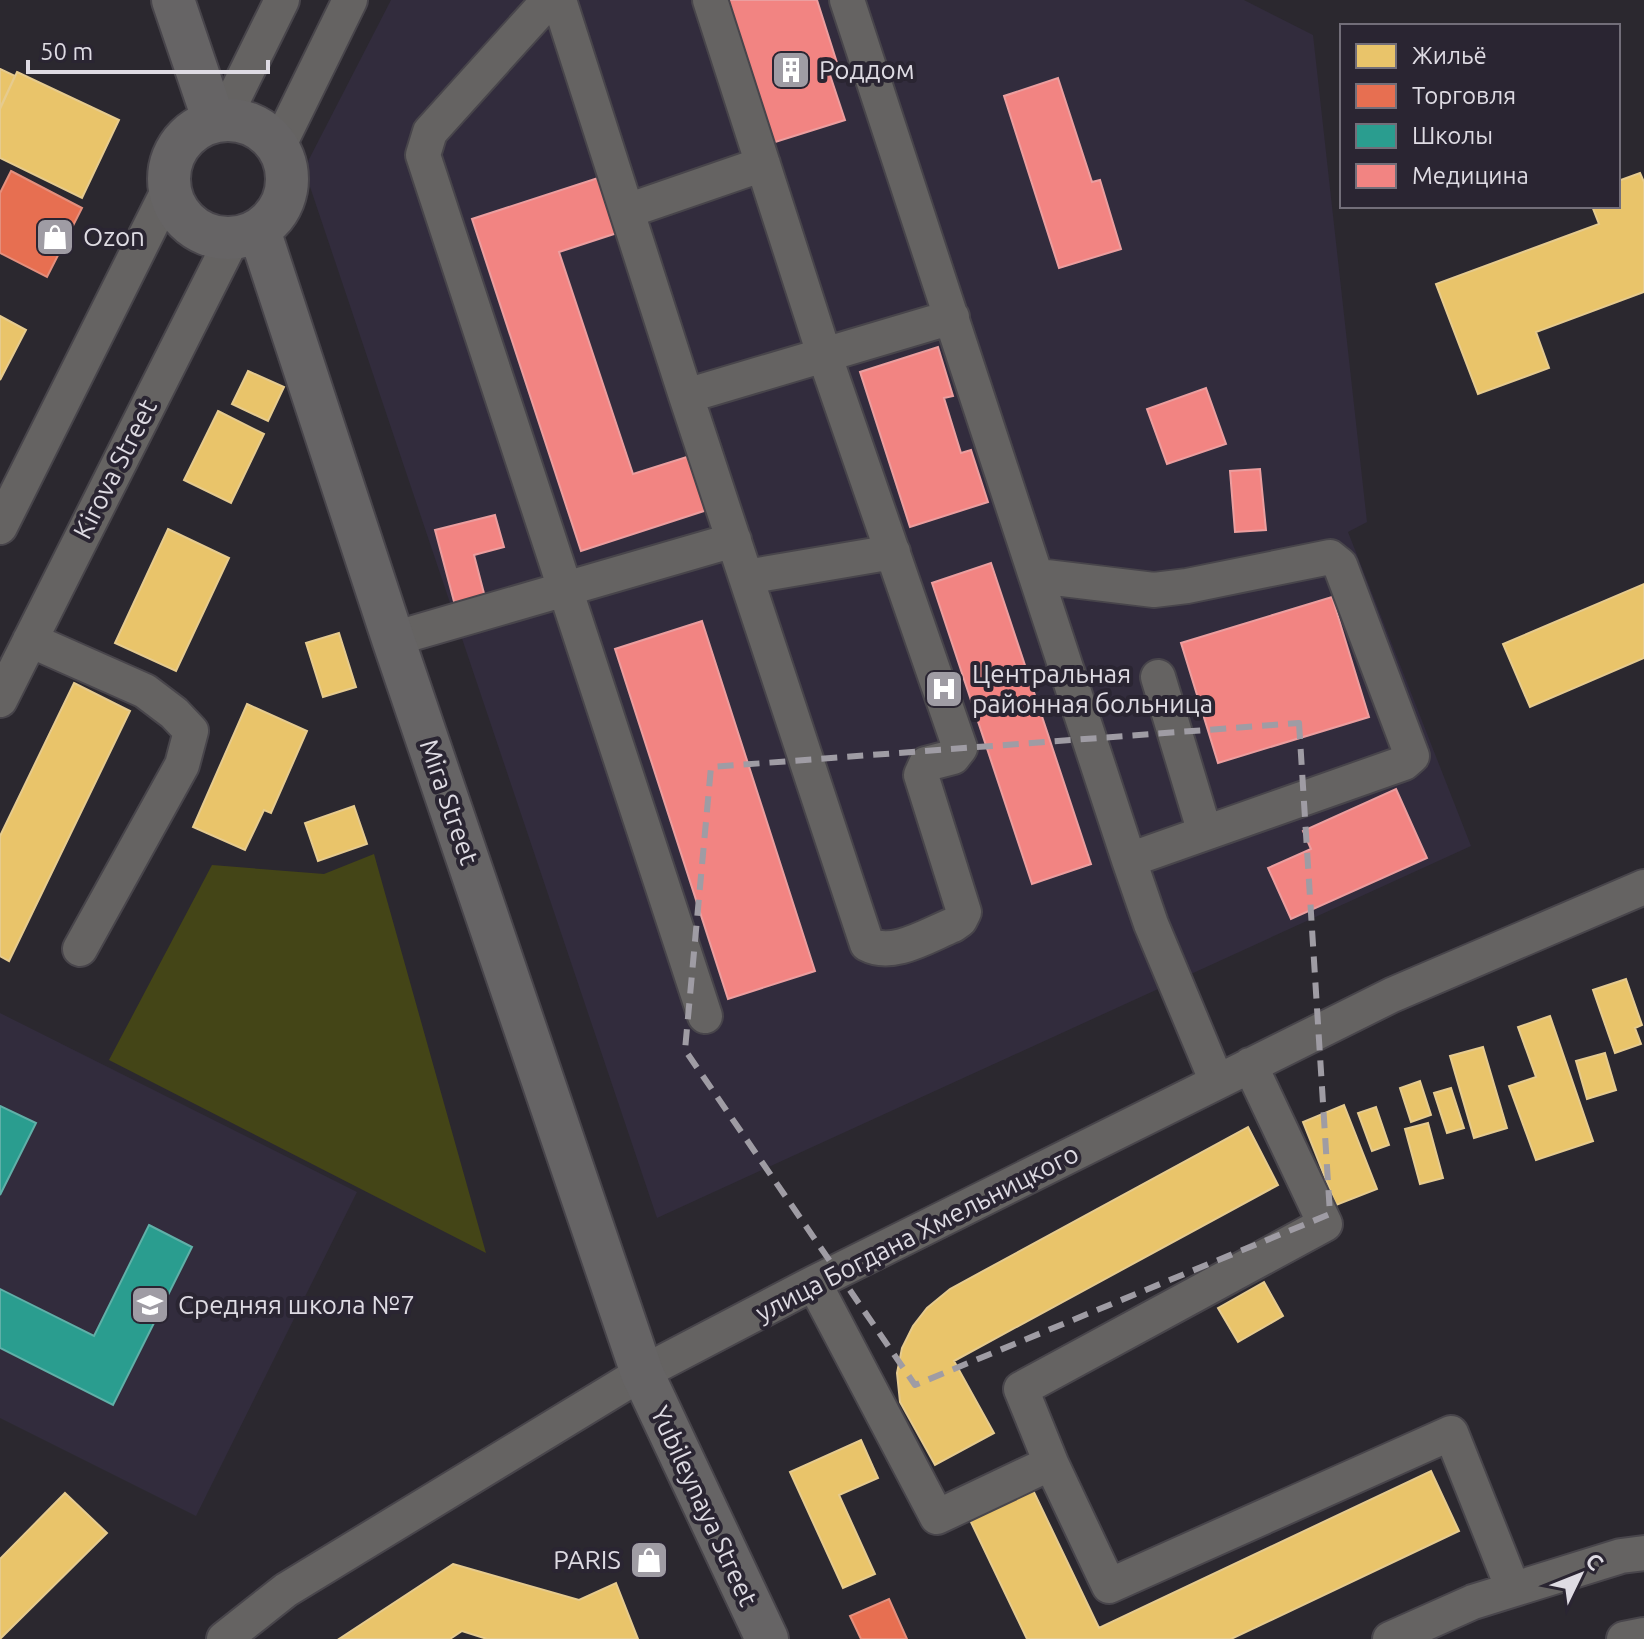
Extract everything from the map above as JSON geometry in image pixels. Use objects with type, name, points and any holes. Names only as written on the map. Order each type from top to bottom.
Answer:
[{"type":"main road","points":[[173,0],[218,120]]},
{"type":"main road","points":[[245,234],[210,236],[191,226],[177,210],[169,189],[170,167],[178,146],[194,130],[218,120],[244,122],[263,131],[278,147]]},
{"type":"main road","name":"Kirova Street","points":[[245,234],[277,214],[286,193],[287,169],[278,147]]},
{"type":"main road","name":"Mira Street","points":[[245,234],[393,639],[642,1373]]},
{"type":"main road","name":"Yubileynaya Street","points":[[642,1373],[767,1639]]},
{"type":"street","points":[[218,120],[282,0]]},
{"type":"street","points":[[278,147],[350,0]]},
{"type":"street","points":[[549,0],[430,132],[423,155],[705,1016]]},
{"type":"street","points":[[559,0],[867,944],[890,948],[953,925],[964,912],[921,775],[926,764],[953,757],[960,748],[824,354],[710,0]]},
{"type":"street","points":[[847,0],[1129,860],[1151,924],[1217,1082]]},
{"type":"street","points":[[627,211],[763,164]]},
{"type":"street","points":[[0,527],[169,189]]},
{"type":"street","name":"Kirova Street","points":[[0,700],[245,234]]},
{"type":"street","points":[[686,396],[952,317]]},
{"type":"street","points":[[393,639],[734,540]]},
{"type":"street","points":[[746,577],[893,552]]},
{"type":"street","points":[[1038,576],[1154,590],[1330,557],[1340,565],[1412,756],[1410,760],[1129,860]]},
{"type":"street","points":[[30,640],[145,691],[174,713],[191,731],[182,765],[80,949]]},
{"type":"street","points":[[1158,677],[1205,833]]},
{"type":"street","name":"улица Богдана Хмельницкого","points":[[239,1634],[286,1590],[642,1373],[814,1283],[1392,995],[1644,887]]},
{"type":"street","points":[[1250,1065],[1325,1224],[1021,1389],[1051,1463],[1109,1586],[1451,1433],[1513,1589]]},
{"type":"street","points":[[814,1283],[937,1517],[1051,1463]]},
{"type":"street","points":[[1390,1639],[1473,1602],[1621,1556],[1644,1553]]},
{"type":"street","points":[[1624,1639],[1644,1635]]},
{"type":"highlighted area","points":[[1299,723],[1330,1214],[915,1385],[685,1050],[711,767]]},
{"type":"shaded area","name":"Центральная районная больница","points":[[391,0],[1244,0],[1313,35],[1367,522],[1348,532],[1471,846],[657,1218],[304,169]]},
{"type":"shaded area","points":[[374,854],[486,1253],[109,1060],[212,865],[324,874]]},
{"type":"shaded area","name":"Средняя школа №7","points":[[0,1013],[357,1192],[196,1516],[0,1418]]},
{"type":"building: Жильё","points":[[0,69],[15,76],[0,108]]},
{"type":"building: Жильё","points":[[17,72],[119,120],[82,198],[0,158],[0,109]]},
{"type":"building: Жильё","points":[[1640,173],[1644,182],[1644,292],[1536,332],[1549,368],[1478,394],[1436,284],[1599,224],[1593,208],[1620,208],[1620,180]]},
{"type":"building: Жильё","points":[[0,316],[26,330],[0,380]]},
{"type":"building: Жильё","points":[[248,371],[284,387],[268,421],[232,404]]},
{"type":"building: Жильё","points":[[218,411],[264,434],[231,503],[184,480]]},
{"type":"building: Жильё","points":[[168,529],[229,558],[176,671],[115,643]]},
{"type":"building: Жильё","points":[[1644,584],[1644,658],[1530,707],[1503,644]]},
{"type":"building: Жильё","points":[[339,633],[356,687],[323,697],[306,643]]},
{"type":"building: Жильё","points":[[74,683],[130,711],[9,961],[0,956],[0,836]]},
{"type":"building: Жильё","points":[[247,704],[307,731],[271,813],[264,810],[245,850],[193,827]]},
{"type":"building: Жильё","points":[[354,806],[367,844],[318,861],[305,823]]},
{"type":"building: Жильё","points":[[1626,979],[1642,1025],[1635,1028],[1641,1044],[1615,1053],[1593,990]]},
{"type":"building: Жильё","points":[[1550,1016],[1593,1141],[1536,1160],[1509,1086],[1536,1077],[1518,1027]]},
{"type":"building: Жильё","points":[[1483,1047],[1507,1128],[1474,1138],[1450,1056]]},
{"type":"building: Жильё","points":[[1605,1053],[1616,1090],[1587,1099],[1576,1061]]},
{"type":"building: Жильё","points":[[1420,1081],[1431,1115],[1411,1122],[1400,1088]]},
{"type":"building: Жильё","points":[[1451,1088],[1464,1128],[1447,1133],[1434,1093]]},
{"type":"building: Жильё","points":[[1344,1105],[1377,1189],[1336,1205],[1303,1122]]},
{"type":"building: Жильё","points":[[1376,1107],[1389,1145],[1372,1151],[1358,1113]]},
{"type":"building: Жильё","points":[[1428,1123],[1443,1178],[1420,1184],[1405,1129]]},
{"type":"building: Жильё","points":[[1248,1127],[1278,1185],[954,1361],[994,1433],[935,1465],[900,1402],[897,1373],[902,1348],[927,1308],[950,1289]]},
{"type":"building: Жильё","points":[[1264,1282],[1283,1316],[1238,1342],[1218,1308]]},
{"type":"building: Жильё","points":[[861,1440],[878,1478],[839,1495],[875,1574],[843,1588],[790,1472]]},
{"type":"building: Жильё","points":[[1431,1471],[1459,1531],[1231,1639],[1027,1639],[969,1518],[1032,1488],[1099,1628]]},
{"type":"building: Жильё","points":[[65,1493],[107,1533],[0,1639],[0,1559]]},
{"type":"building: Жильё","points":[[453,1564],[579,1600],[616,1583],[638,1639],[487,1639],[462,1631],[450,1639],[339,1639]]},
{"type":"building: Торговля","points":[[11,171],[82,208],[47,277],[0,253],[0,193]]},
{"type":"building: Торговля","points":[[889,1599],[907,1639],[861,1639],[850,1616]]},
{"type":"building: Школы","points":[[0,1106],[36,1123],[0,1195]]},
{"type":"building: Школы","points":[[149,1225],[192,1247],[113,1405],[0,1348],[0,1289],[94,1336]]},
{"type":"building: Медицина","name":"Роддом","points":[[726,0],[817,0],[839,69],[829,72],[845,120],[772,143]]},
{"type":"building: Медицина","points":[[1058,78],[1092,182],[1100,180],[1121,249],[1059,268],[1004,96]]},
{"type":"building: Медицина","points":[[601,177],[620,232],[559,252],[633,474],[693,455],[710,509],[581,551],[472,219]]},
{"type":"building: Медицина","points":[[938,347],[953,396],[944,398],[961,453],[971,450],[988,502],[910,527],[860,372]]},
{"type":"building: Медицина","points":[[1206,388],[1226,444],[1167,464],[1147,409]]},
{"type":"building: Медицина","points":[[1260,469],[1266,530],[1235,532],[1230,471]]},
{"type":"building: Медицина","points":[[495,515],[504,547],[474,555],[486,601],[456,609],[435,530]]},
{"type":"building: Медицина","points":[[991,563],[1091,864],[1032,884],[932,583]]},
{"type":"building: Медицина","points":[[1332,597],[1369,717],[1218,763],[1181,643]]},
{"type":"building: Медицина","points":[[702,621],[815,971],[728,999],[615,649]]},
{"type":"building: Медицина","points":[[1396,789],[1427,858],[1291,919],[1268,868],[1311,849],[1303,831]]},
{"type":"place","name":"Роддом","points":[[791,70]]},
{"type":"place","name":"Ozon","points":[[55,237]]},
{"type":"place","name":"Центральная районная больница","points":[[944,689]]},
{"type":"place","name":"Средняя школа №7","points":[[150,1305]]},
{"type":"place","name":"PARIS","points":[[649,1560]]}]
